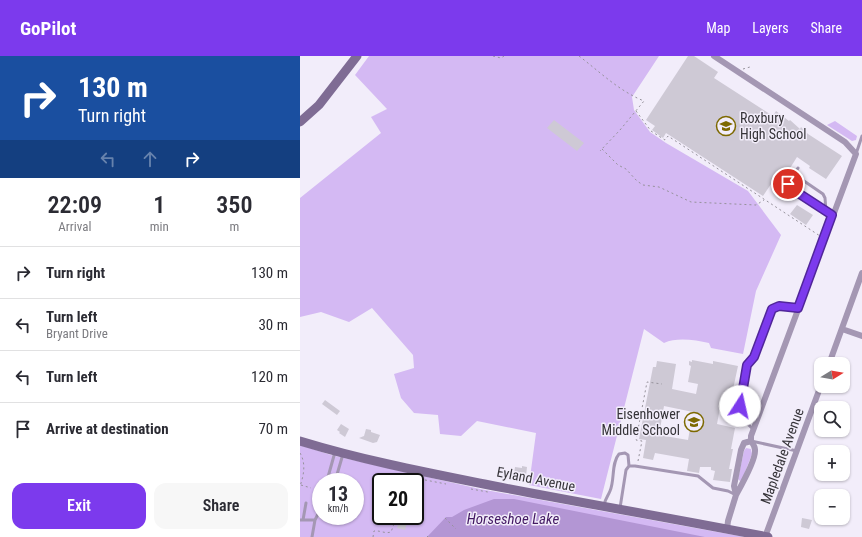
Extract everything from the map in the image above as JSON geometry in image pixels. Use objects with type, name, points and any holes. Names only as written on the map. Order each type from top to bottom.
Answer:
[{"type":"street","points":[[302,119],[318,105],[357,56]]},
{"type":"street","points":[[714,56],[845,142],[856,154],[832,215],[754,430],[751,441],[754,446],[755,453],[743,484],[736,495],[726,529]]},
{"type":"street","points":[[832,357],[862,273]]},
{"type":"street","points":[[842,329],[862,336]]},
{"type":"street","name":"Mapledale Avenue","points":[[766,537],[818,393]]},
{"type":"street","name":"Eyland Avenue","points":[[300,441],[339,453],[395,466],[766,537]]},
{"type":"street","points":[[736,495],[734,486],[741,450],[744,444],[751,441]]},
{"type":"lane","points":[[856,154],[862,136]]},
{"type":"lane","points":[[798,168],[788,184],[792,189],[832,215]]},
{"type":"lane","points":[[804,181],[823,194],[825,198],[826,211]]},
{"type":"lane","points":[[754,430],[742,418],[739,408],[747,365],[754,357],[772,309],[779,306],[798,308]]},
{"type":"lane","points":[[751,441],[796,451]]},
{"type":"lane","points":[[330,473],[339,453]]},
{"type":"lane","points":[[337,473],[339,453]]},
{"type":"lane","points":[[604,507],[606,497],[610,490],[616,458],[619,454],[624,453],[628,455],[629,466],[626,470],[619,510]]},
{"type":"lane","points":[[629,466],[698,476],[713,488],[728,491],[736,495]]},
{"type":"lane","points":[[302,520],[306,503]]},
{"type":"lane","points":[[312,537],[314,525]]},
{"type":"path","points":[[493,56],[501,58],[504,56]]},
{"type":"path","points":[[579,56],[613,84],[632,96],[644,101],[600,151]]},
{"type":"path","points":[[743,69],[750,67]]},
{"type":"path","points":[[636,111],[651,131],[665,140],[668,136],[820,236]]},
{"type":"path","points":[[602,150],[618,165],[626,169],[637,181],[643,184],[659,187],[692,202],[756,205],[765,200]]},
{"type":"path","points":[[638,462],[642,441],[636,440],[648,382],[662,384]]},
{"type":"path","points":[[300,453],[304,462],[304,471],[300,485],[311,488]]},
{"type":"path","points":[[445,518],[456,529]]},
{"type":"path","points":[[373,537],[374,531],[386,533],[391,532],[394,525]]},
{"type":"shaded area","points":[[369,56],[659,56],[632,97],[634,110],[650,132],[748,191],[781,235],[756,291],[743,354],[711,348],[709,343],[698,341],[675,340],[664,343],[644,329],[601,499],[529,485],[536,433],[477,421],[461,436],[440,434],[438,415],[414,413],[401,398],[394,374],[414,368],[413,355],[372,308],[349,322],[321,312],[300,317],[300,198],[381,133],[371,117],[387,109],[355,75]]},
{"type":"shaded area","points":[[835,121],[857,136],[856,140],[852,141],[827,125]]},
{"type":"shaded area","points":[[300,445],[331,455],[410,473],[372,473],[372,525],[424,525],[424,476],[480,489],[745,537],[300,537]]},
{"type":"shaded area","points":[[746,448],[751,449],[752,454],[742,480],[740,481],[738,479]]},
{"type":"water","name":"Horseshoe Lake","points":[[494,499],[514,499],[705,537],[427,537],[446,517],[452,517],[464,510]]},
{"type":"building","name":"Roxbury High School","points":[[688,56],[694,56],[718,72],[714,78],[773,116],[776,111],[800,129],[801,127],[808,134],[842,156],[826,179],[809,168],[810,166],[797,157],[787,173],[781,169],[763,196],[666,133],[663,138],[652,130],[655,126],[646,120]]},
{"type":"building","points":[[554,120],[584,143],[577,151],[547,128]]},
{"type":"building","points":[[797,205],[813,215],[806,225],[790,214]]},
{"type":"building","name":"Eisenhower Middle School","points":[[692,360],[713,364],[713,361],[738,366],[732,394],[723,392],[717,424],[735,428],[729,469],[732,469],[730,482],[713,480],[715,471],[711,470],[711,467],[700,467],[699,473],[687,471],[689,459],[655,453],[653,460],[643,458],[646,440],[639,439],[653,367],[656,367],[657,361],[676,364],[672,389],[696,394],[698,384],[688,382],[691,366],[689,365],[689,361],[692,362]],"holes":[[[664,406],[693,412],[688,440],[659,435]]]},
{"type":"building","points":[[325,400],[340,411],[337,415],[322,404]]},
{"type":"building","points":[[341,424],[349,429],[345,437],[337,430]]},
{"type":"building","points":[[366,429],[380,435],[377,442],[373,443],[359,438],[364,436]]},
{"type":"building","points":[[522,466],[527,467],[526,476],[514,474],[515,467],[522,468]]},
{"type":"building","points":[[802,518],[812,520],[809,529],[801,527]]},
{"type":"building","points":[[398,525],[406,525],[405,530],[397,528]]},
{"type":"place","name":"Roxbury High School","points":[[726,126]]},
{"type":"place","name":"Eisenhower Middle School","points":[[694,422]]},
{"type":"route","points":[[740,406],[747,365],[754,357],[772,309],[779,306],[798,308],[832,215],[792,189],[788,184]]}]
